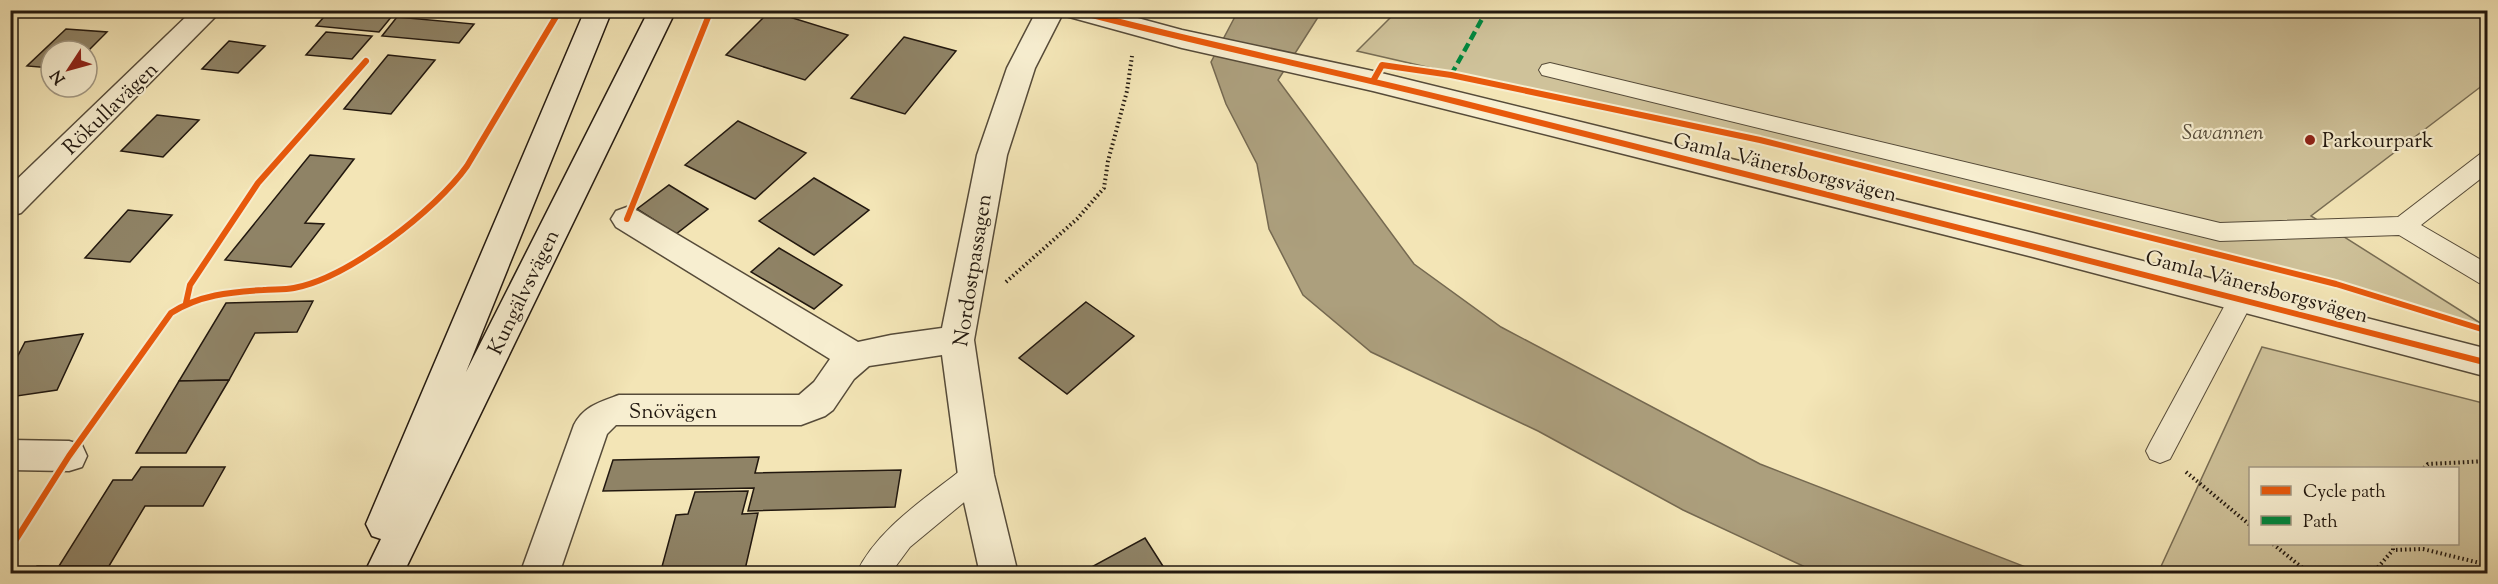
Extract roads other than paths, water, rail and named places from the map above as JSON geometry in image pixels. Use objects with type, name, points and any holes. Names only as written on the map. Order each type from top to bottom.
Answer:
[{"type":"street","name":"Rökullavägen","points":[[10,205],[209,10]]},
{"type":"street","name":"Kungälvsvägen","points":[[364,573],[599,10]]},
{"type":"street","name":"Kungälvsvägen","points":[[383,573],[663,10]]},
{"type":"street","name":"Nordostpassagen","points":[[999,573],[976,475],[959,331],[992,155],[1021,68],[1051,10]]},
{"type":"street","name":"Gamla Vänersborgsvägen","points":[[1073,10],[1137,25],[1182,39],[1319,68],[2033,245],[2487,363]]},
{"type":"street","points":[[627,219],[856,358],[959,331]]},
{"type":"street","name":"Snövägen","points":[[540,573],[592,425],[604,415],[619,410],[801,410],[814,406],[828,392],[840,371],[856,358]]},
{"type":"street","points":[[10,455],[69,456]]},
{"type":"lane","points":[[1550,70],[2220,232],[2403,226],[2487,276]]},
{"type":"lane","points":[[2403,226],[2487,160]]},
{"type":"lane","points":[[2160,451],[2241,299]]},
{"type":"lane","points":[[871,573],[900,538],[976,475]]},
{"type":"place","name":"Parkourpark","points":[[2310,140]]},
{"type":"park label","name":"Savannen","points":[[2223,132]]}]
